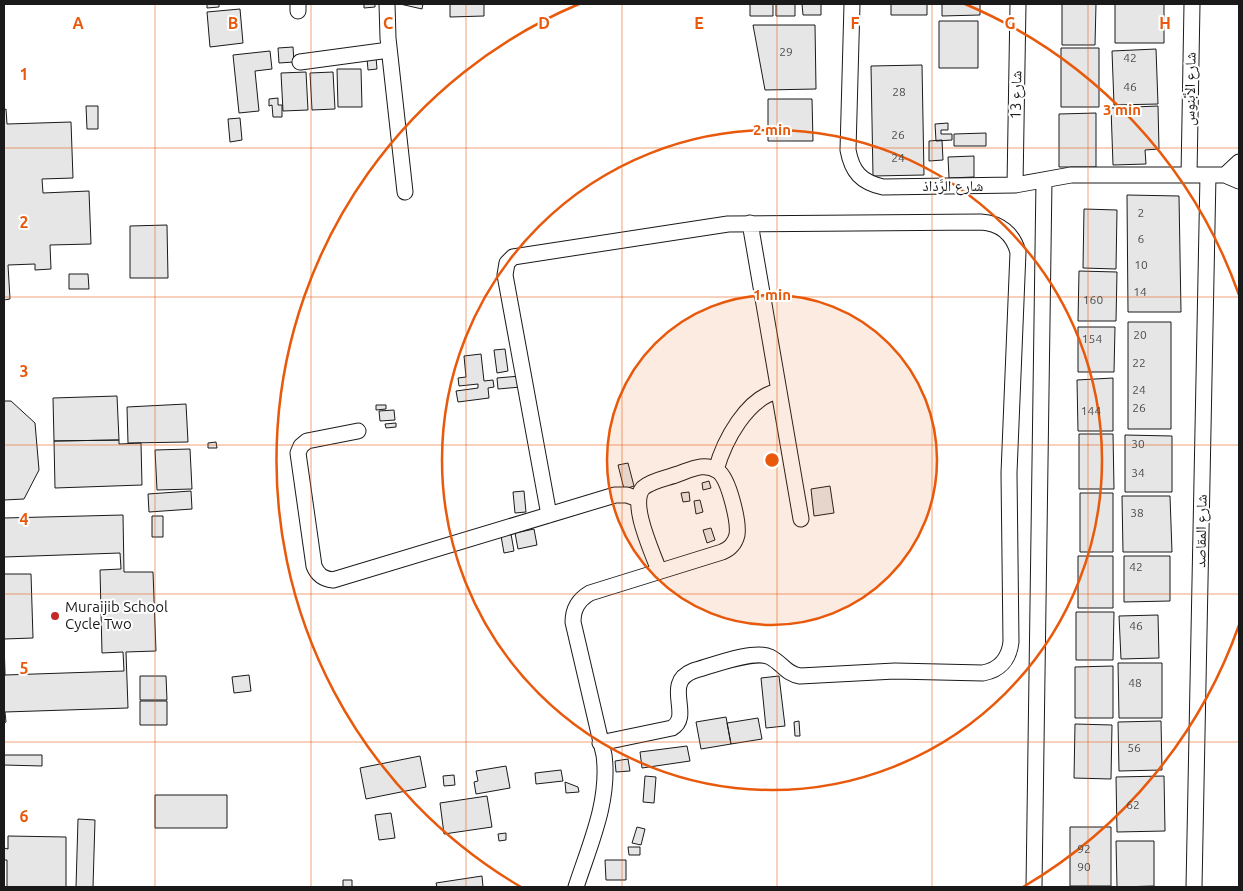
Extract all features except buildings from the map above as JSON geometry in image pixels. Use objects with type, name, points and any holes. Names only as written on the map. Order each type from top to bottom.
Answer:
[{"type":"street","points":[[387,4],[389,50],[405,192]]},
{"type":"street","name":"شارع الرَّذاذ","points":[[852,4],[848,150],[850,165],[858,176],[869,184],[883,186],[1015,185],[1071,175],[1225,175],[1239,181]]},
{"type":"street","name":"شارع 13","points":[[1015,185],[1018,4]]},
{"type":"street","name":"شارع الأبْنوس","points":[[1189,175],[1192,4]]},
{"type":"street","points":[[300,62],[389,50]]},
{"type":"street","points":[[1225,175],[1239,162]]},
{"type":"street","name":"شارع المقاصد","points":[[1194,887],[1208,175]]},
{"type":"street","points":[[1034,887],[1044,180]]},
{"type":"street","points":[[549,515],[505,275],[507,262],[517,256],[728,224],[981,222],[1001,227],[1012,237],[1018,252],[1009,473],[1010,650],[1000,666],[983,673],[895,671],[800,676],[789,673],[771,658],[752,655],[684,675],[678,690],[680,718],[678,723],[672,728],[600,743]]},
{"type":"street","points":[[750,223],[801,520]]},
{"type":"street","points":[[716,470],[725,444],[738,422],[762,397],[779,391]]},
{"type":"street","points":[[358,431],[307,441],[301,446],[298,453],[314,566],[323,578],[334,580],[615,495],[627,495],[638,499]]},
{"type":"street","points":[[576,887],[603,801],[606,778],[573,622],[574,610],[580,600],[590,593],[722,552],[733,544],[737,535],[736,522],[727,482],[716,470],[700,467],[649,484],[644,488],[638,499],[639,512],[659,571]]},
{"type":"place","name":"Muraijib School Cycle Two","points":[[55,616]]}]
